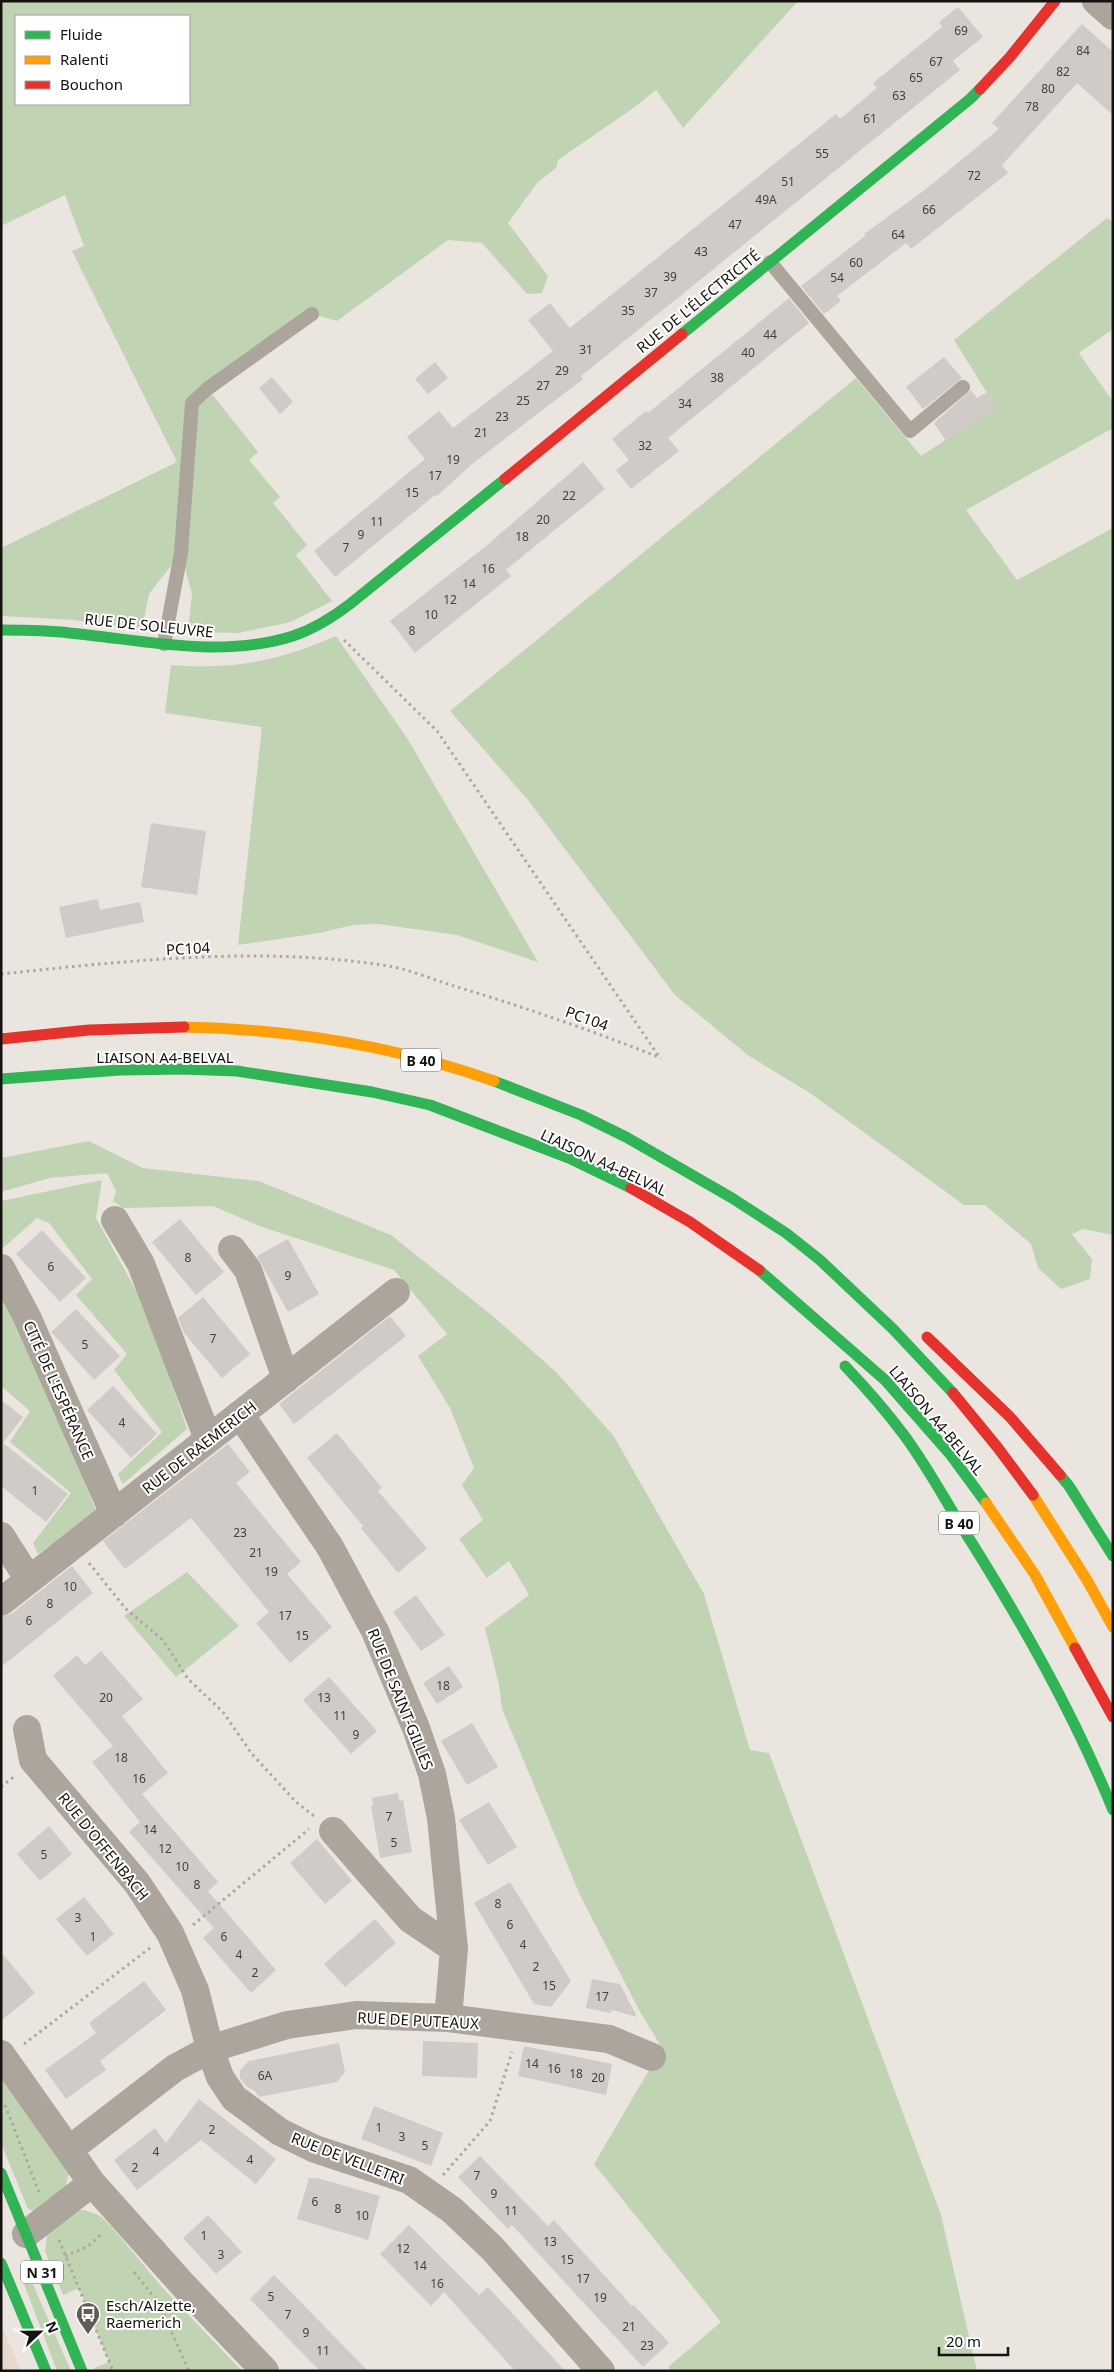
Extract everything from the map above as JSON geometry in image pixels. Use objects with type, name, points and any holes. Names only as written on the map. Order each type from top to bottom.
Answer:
[{"type":"main road","name":"RUE DE L'ÉLECTRICITÉ","points":[[346,609],[970,99],[1010,57],[1055,1]]},
{"type":"main road","name":"RUE DE SOLEUVRE","points":[[1,630],[71,632],[196,648],[241,647],[295,636],[325,622],[346,609]]},
{"type":"main road","name":"LIAISON A4-BELVAL","points":[[1,1039],[76,1029],[146,1027],[235,1029],[302,1036],[410,1056],[494,1082],[564,1108],[624,1136],[731,1197],[800,1243],[885,1319],[950,1387],[999,1449],[1049,1518],[1113,1627]]},
{"type":"main road","name":"LIAISON A4-BELVAL","points":[[1,1079],[120,1070],[237,1071],[328,1084],[430,1105],[569,1158],[628,1186],[690,1222],[757,1268],[885,1380],[950,1454],[1006,1530],[1030,1568],[1113,1717]]},
{"type":"main road","name":"B 40","points":[[800,1243],[856,1278]]},
{"type":"main road","name":"B 40","points":[[757,1268],[793,1317]]},
{"type":"main road","points":[[916,1327],[1010,1417],[1069,1486],[1113,1556]]},
{"type":"main road","name":"B 40","points":[[835,1356],[870,1392],[905,1436],[985,1564],[1047,1669],[1090,1754],[1113,1810]]},
{"type":"main road","name":"N 31","points":[[1,2173],[82,2371]]},
{"type":"main road","name":"N 31","points":[[1,2263],[46,2371]]},
{"type":"street","points":[[114,1220],[141,1264],[208,1439]]},
{"type":"street","points":[[232,1249],[248,1270],[286,1379]]},
{"type":"street","name":"CITÉ DE L'ESPÉRANCE","points":[[1,1268],[27,1317],[114,1514]]},
{"type":"street","name":"RUE DE RAEMERICH","points":[[1,1602],[396,1292]]},
{"type":"street","name":"RUE DE SAINT-GILLES","points":[[240,1414],[330,1547],[375,1631],[416,1728],[432,1774],[441,1818],[454,1949],[448,2018]]},
{"type":"street","points":[[1,1536],[28,1580]]},
{"type":"street","name":"RUE D'OFFENBACH","points":[[27,1729],[33,1760],[137,1883],[172,1937],[195,1990],[210,2049]]},
{"type":"street","points":[[326,1826],[410,1919],[454,1949]]},
{"type":"street","name":"RUE DE PUTEAUX","points":[[70,2149],[175,2068],[210,2049],[287,2026],[356,2015],[448,2018],[609,2039],[652,2057]]},
{"type":"street","name":"RUE DE VELLETRI","points":[[210,2049],[220,2078],[234,2098],[280,2132],[315,2149],[408,2180],[452,2210],[492,2248],[601,2371]]},
{"type":"street","points":[[3,2056],[70,2149],[92,2183],[112,2224],[184,2286],[265,2371]]},
{"type":"street","points":[[26,2234],[92,2183]]},
{"type":"lane","points":[[770,262],[910,430],[963,387]]},
{"type":"lane","points":[[164,644],[181,553],[192,403],[207,389],[312,314]]},
{"type":"path","name":"PC104","points":[[1,974],[113,962],[237,957],[308,958],[383,965],[514,1004],[661,1058],[436,732],[355,651]]},
{"type":"path","points":[[3,2056],[326,1826],[296,1802],[252,1754],[224,1712],[188,1679],[163,1640],[126,1609],[74,1545]]},
{"type":"path","points":[[426,2193],[490,2121],[520,2028]]},
{"type":"path","points":[[110,2240],[112,2224]]},
{"type":"path","points":[[66,2256],[87,2247],[112,2224]]},
{"type":"path","points":[[134,2271],[158,2302],[190,2371]]},
{"type":"shaded area","points":[[1,2323],[21,2371],[1,2371]]},
{"type":"green space","points":[[1,1],[798,1],[683,128],[656,90],[632,109],[558,160],[556,168],[537,183],[508,223],[548,276],[542,293],[527,294],[482,243],[448,240],[337,321],[312,314],[208,389],[258,452],[249,460],[280,497],[273,503],[307,545],[296,555],[332,601],[291,622],[238,633],[188,632],[192,594],[181,553],[149,594],[142,629],[73,620],[1,616],[1,548],[177,462],[72,251],[84,246],[65,195],[1,226]]},
{"type":"green space","points":[[1107,218],[1113,222],[1113,329],[1079,353],[1113,402],[1113,428],[966,510],[1017,580],[1113,528],[1113,1235],[1083,1229],[1072,1234],[1092,1259],[1090,1279],[1061,1289],[1038,1268],[1031,1244],[985,1205],[964,1205],[810,1093],[749,1056],[675,995],[528,800],[450,711],[856,378],[921,456],[996,407],[954,340]]},
{"type":"green space","points":[[336,636],[407,738],[538,962],[457,935],[378,924],[353,925],[319,933],[238,945],[262,727],[165,713],[171,665],[215,666],[256,662],[295,652]]},
{"type":"green space","points":[[89,1141],[143,1168],[259,1181],[391,1235],[494,1317],[556,1372],[613,1435],[704,1594],[750,1750],[769,1753],[941,2215],[977,2371],[671,2371],[668,2367],[721,2322],[594,2164],[662,2048],[639,2010],[580,1895],[502,1709],[499,1685],[485,1628],[529,1595],[509,1561],[487,1578],[459,1539],[483,1520],[462,1485],[474,1468],[450,1408],[418,1356],[447,1334],[394,1270],[262,1227],[213,1206],[123,1208],[113,1201],[116,1191],[107,1173],[50,1178],[1,1192],[1,1158]]},
{"type":"green space","points":[[102,1180],[96,1218],[148,1312],[187,1429],[123,1484],[118,1474],[162,1432],[114,1370],[127,1354],[76,1295],[92,1279],[49,1223],[37,1218],[3,1248],[1,1247],[1,1201]]},
{"type":"green space","points":[[1,1288],[48,1392],[97,1513],[38,1554],[33,1543],[71,1493],[10,1442],[30,1411],[1,1386]]},
{"type":"green space","points":[[187,1572],[239,1626],[176,1677],[124,1616]]},
{"type":"green space","points":[[1,2067],[69,2172],[64,2194],[68,2210],[84,2210],[99,2215],[111,2226],[161,2286],[242,2371],[95,2371],[94,2368],[109,2362],[79,2288],[63,2295],[45,2251],[49,2216],[28,2209],[1,2143]]},
{"type":"green space","points":[[28,2273],[71,2371],[57,2371],[21,2276]]},
{"type":"building","points":[[958,7],[983,37],[953,61],[960,70],[581,376],[583,379],[472,464],[437,496],[435,495],[335,577],[314,551],[425,459],[407,437],[439,411],[453,428],[553,351],[528,320],[550,303],[570,328],[836,114],[840,119],[877,88],[873,83],[942,27],[939,22]]},
{"type":"building","points":[[1082,24],[1113,52],[1113,115],[1077,83],[1002,165],[1008,173],[911,249],[906,243],[837,296],[841,301],[824,314],[801,286],[865,236],[864,234],[926,189],[999,129],[992,123]]},
{"type":"building","points":[[789,298],[809,323],[668,438],[679,451],[631,489],[616,470],[629,460],[612,439],[646,411],[648,413]]},
{"type":"building","points":[[944,357],[962,378],[923,409],[906,387]]},
{"type":"building","points":[[435,362],[448,378],[428,394],[415,379]]},
{"type":"building","points":[[272,377],[293,402],[280,414],[259,388]]},
{"type":"building","points":[[971,390],[977,398],[987,392],[997,407],[946,441],[934,423]]},
{"type":"building","points":[[583,462],[605,489],[506,570],[511,576],[415,653],[390,621],[486,546]]},
{"type":"building","points":[[151,823],[206,831],[197,895],[141,887]]},
{"type":"building","points":[[98,899],[100,910],[140,902],[144,922],[66,938],[59,907]]},
{"type":"building","points":[[180,1219],[224,1272],[196,1295],[152,1242]]},
{"type":"building","points":[[42,1230],[86,1278],[60,1302],[16,1254]]},
{"type":"building","points":[[288,1239],[319,1294],[288,1312],[257,1256]]},
{"type":"building","points":[[203,1297],[250,1354],[222,1378],[184,1333],[178,1318]]},
{"type":"building","points":[[76,1309],[120,1356],[94,1380],[51,1332]]},
{"type":"building","points":[[390,1316],[406,1336],[294,1424],[279,1404]]},
{"type":"building","points":[[113,1386],[157,1434],[131,1458],[87,1410]]},
{"type":"building","points":[[1,1400],[23,1417],[3,1443],[68,1494],[46,1522],[1,1486]]},
{"type":"building","points":[[337,1433],[382,1488],[378,1491],[427,1548],[398,1573],[361,1528],[363,1526],[307,1458]]},
{"type":"building","points":[[228,1444],[250,1472],[236,1483],[301,1562],[287,1574],[332,1627],[290,1663],[256,1623],[269,1612],[191,1518],[125,1569],[103,1541]]},
{"type":"building","points":[[72,1566],[93,1593],[1,1667],[1,1617],[11,1614]]},
{"type":"building","points":[[416,1595],[445,1635],[421,1651],[393,1612]]},
{"type":"building","points":[[101,1651],[143,1699],[122,1716],[168,1773],[142,1794],[218,1882],[208,1891],[276,1970],[251,1993],[203,1938],[214,1928],[129,1832],[140,1822],[92,1762],[113,1746],[53,1676],[77,1655],[85,1665]]},
{"type":"building","points":[[449,1666],[463,1687],[437,1704],[423,1683]]},
{"type":"building","points":[[329,1677],[377,1731],[351,1754],[303,1700]]},
{"type":"building","points":[[472,1723],[498,1767],[467,1785],[441,1741]]},
{"type":"building","points":[[398,1793],[399,1801],[403,1800],[412,1852],[380,1858],[371,1806],[373,1805],[372,1798]]},
{"type":"building","points":[[489,1802],[517,1847],[488,1865],[459,1820]]},
{"type":"building","points":[[49,1826],[72,1854],[40,1881],[17,1854]]},
{"type":"building","points":[[317,1839],[352,1881],[325,1904],[290,1863]]},
{"type":"building","points":[[510,1882],[571,1981],[551,2007],[534,2004],[474,1903]]},
{"type":"building","points":[[84,1897],[114,1934],[87,1956],[56,1919]]},
{"type":"building","points":[[375,1919],[396,1943],[345,1987],[324,1964]]},
{"type":"building","points":[[1,1952],[35,1993],[1,2021]]},
{"type":"building","points":[[592,1979],[620,1984],[637,2017],[612,2010],[611,2013],[586,2008]]},
{"type":"building","points":[[144,1981],[166,2010],[100,2061],[106,2070],[66,2099],[45,2070],[96,2033],[89,2023]]},
{"type":"building","points":[[423,2041],[478,2043],[477,2078],[422,2076]]},
{"type":"building","points":[[339,2043],[345,2072],[337,2082],[259,2097],[240,2078],[240,2070],[249,2061]]},
{"type":"building","points":[[524,2046],[612,2064],[606,2095],[518,2076]]},
{"type":"building","points":[[199,2099],[276,2159],[256,2184],[201,2140],[137,2190],[114,2160],[155,2128],[166,2143]]},
{"type":"building","points":[[374,2106],[443,2133],[431,2166],[361,2139]]},
{"type":"building","points":[[480,2156],[548,2226],[554,2220],[632,2306],[634,2305],[669,2343],[643,2367],[512,2225],[508,2229],[458,2177]]},
{"type":"building","points":[[309,2178],[317,2178],[380,2196],[368,2240],[297,2219]]},
{"type":"building","points":[[208,2215],[242,2252],[216,2274],[183,2238]]},
{"type":"building","points":[[409,2225],[479,2295],[488,2287],[565,2371],[515,2371],[444,2292],[431,2306],[380,2254]]},
{"type":"building","points":[[274,2275],[368,2371],[320,2371],[309,2360],[250,2299]]},
{"type":"traffic: fast","points":[[682,334],[980,89]]},
{"type":"traffic: fast","points":[[1,630],[53,631],[182,646],[210,647],[266,643],[293,636],[316,626],[344,609],[505,479]]},
{"type":"traffic: fast","points":[[1,1079],[120,1070],[183,1069],[237,1071],[372,1092],[430,1105],[569,1158],[631,1188]]},
{"type":"traffic: fast","points":[[494,1081],[581,1115],[626,1137],[732,1198],[786,1233],[820,1260],[893,1329],[953,1393]]},
{"type":"traffic: fast","points":[[759,1270],[885,1380],[950,1454],[986,1503]]},
{"type":"traffic: fast","points":[[845,1366],[883,1408],[912,1447],[986,1565],[1026,1633],[1063,1702],[1113,1810]]},
{"type":"traffic: fast","points":[[1060,1475],[1069,1486],[1113,1556]]},
{"type":"traffic: fast","points":[[1,2173],[82,2371]]},
{"type":"traffic: fast","points":[[1,2263],[46,2371]]},
{"type":"traffic: slow","points":[[184,1027],[262,1031],[341,1042],[418,1058],[494,1081]]},
{"type":"traffic: slow","points":[[1033,1495],[1087,1580],[1113,1627]]},
{"type":"traffic: slow","points":[[986,1503],[1035,1575],[1075,1648]]},
{"type":"traffic: jam","points":[[980,89],[1010,57],[1055,1]]},
{"type":"traffic: jam","points":[[505,479],[682,334]]},
{"type":"traffic: jam","points":[[1,1039],[89,1030],[184,1027]]},
{"type":"traffic: jam","points":[[631,1188],[690,1222],[759,1270]]},
{"type":"traffic: jam","points":[[927,1337],[1010,1417],[1060,1475]]},
{"type":"traffic: jam","points":[[953,1393],[1033,1495]]},
{"type":"traffic: jam","points":[[1075,1648],[1113,1717]]},
{"type":"place","name":"Esch/Alzette, Raemerich","points":[[88,2335]]}]
